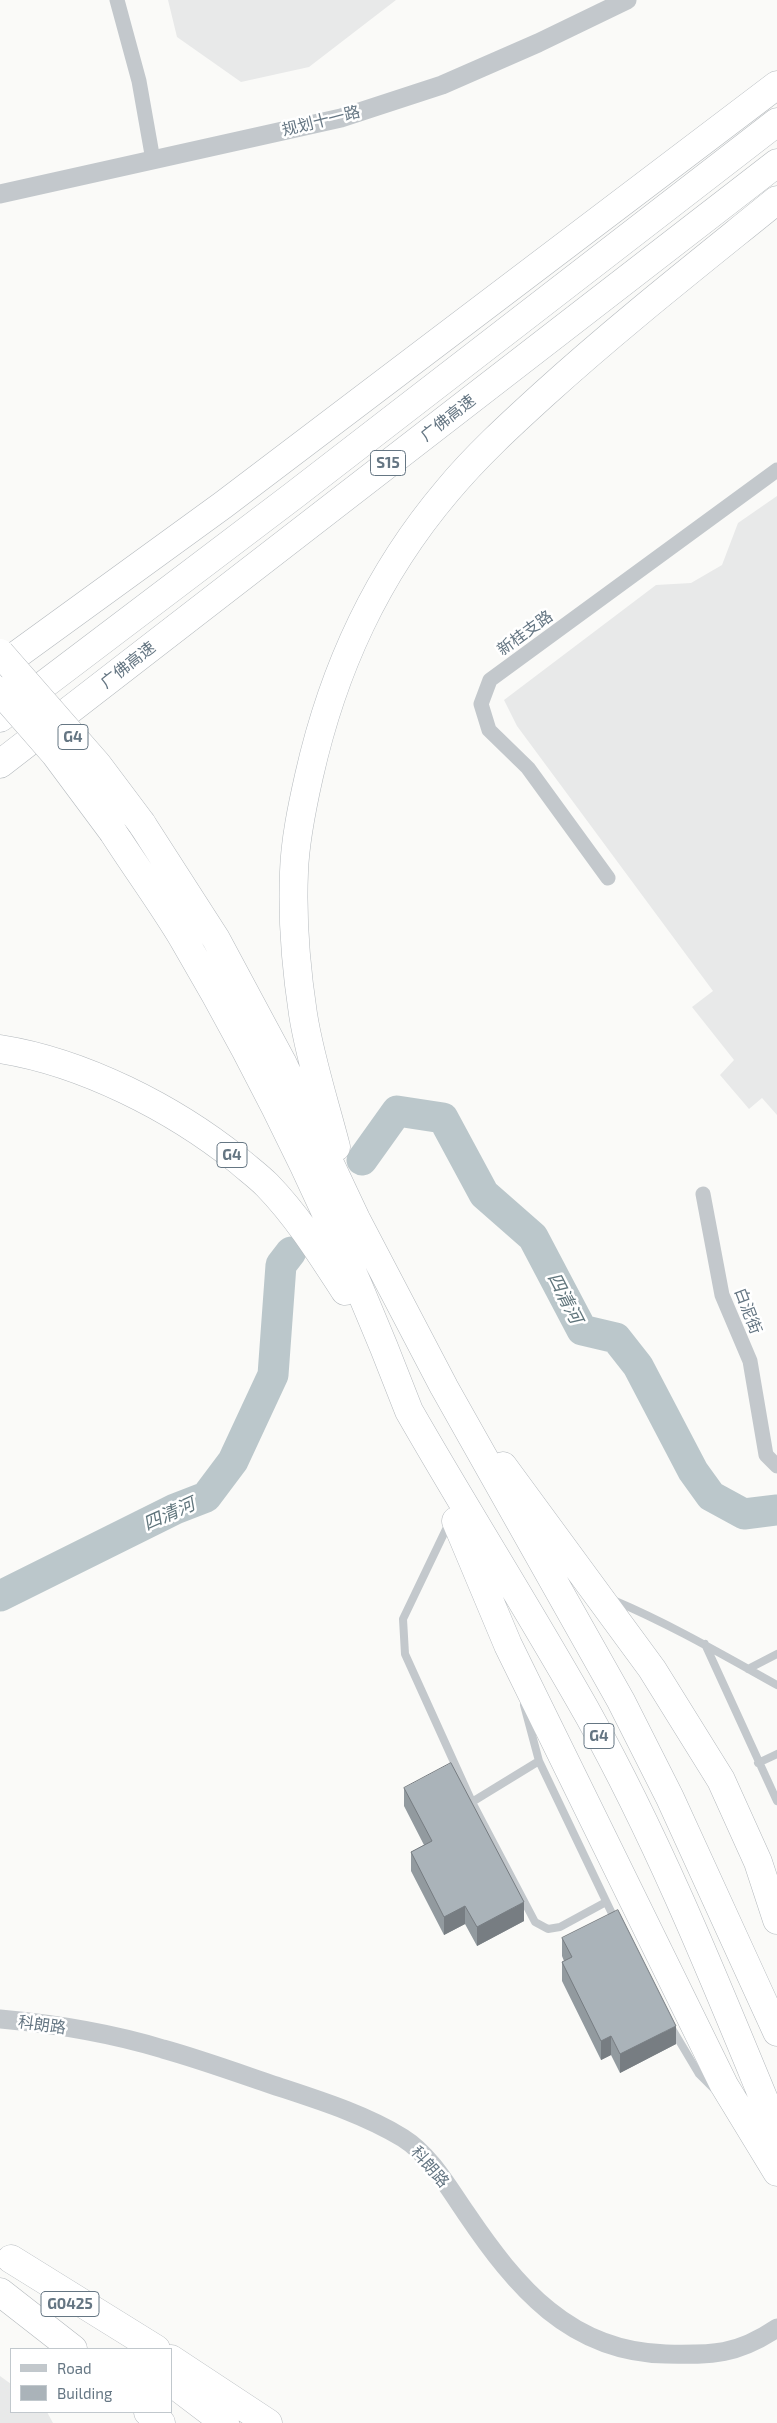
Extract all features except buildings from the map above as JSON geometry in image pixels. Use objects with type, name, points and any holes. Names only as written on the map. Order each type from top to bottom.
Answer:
[{"type":"highway","points":[[0,666],[223,504],[777,85]]},
{"type":"highway","name":"广佛高速","points":[[0,718],[301,490],[777,122]]},
{"type":"highway","name":"广佛高速","points":[[0,764],[777,163]]},
{"type":"highway","points":[[356,1219],[303,1016],[296,945],[294,871],[302,807],[316,746],[335,682],[361,621],[398,559],[447,491],[511,425],[608,335],[777,200]]},
{"type":"highway","name":"G4","points":[[0,653],[97,764],[142,824],[216,939],[282,1062],[356,1219],[444,1387],[621,1701],[670,1798],[777,2032]]},
{"type":"highway","points":[[0,691],[55,754],[113,832],[183,939],[238,1037],[310,1179],[389,1357]]},
{"type":"highway","name":"G4","points":[[0,1049],[44,1060],[146,1099],[187,1124],[227,1152],[266,1183],[300,1222],[389,1357],[409,1411],[589,1716],[633,1802],[702,1950],[777,2131]]},
{"type":"highway","points":[[444,1387],[652,1669],[721,1780],[758,1862],[777,1920]]},
{"type":"highway","points":[[409,1411],[508,1646],[724,2085],[777,2172]]},
{"type":"highway","points":[[5,2255],[154,2348]]},
{"type":"highway","name":"G0425","points":[[5,2255],[128,2348]]},
{"type":"highway","name":"G0425","points":[[0,2292],[72,2348]]},
{"type":"highway","points":[[172,2360],[268,2423]]},
{"type":"highway","points":[[172,2383],[225,2423]]},
{"type":"highway","points":[[149,2413],[162,2423]]},
{"type":"street","points":[[117,0],[139,81],[152,160]]},
{"type":"street","name":"规划十一路","points":[[0,194],[340,118],[402,99],[442,85],[627,0]]},
{"type":"street","name":"新桂支路","points":[[608,878],[528,768],[489,730],[481,704],[490,680],[777,470]]},
{"type":"street","name":"白泥街","points":[[703,1194],[722,1296],[750,1361],[766,1455],[777,1466]]},
{"type":"street","name":"科朗路","points":[[0,2019],[91,2032],[164,2049],[334,2105],[371,2120],[405,2139],[423,2154],[488,2245],[537,2299],[560,2320],[581,2334],[604,2344],[651,2354],[710,2355],[735,2350],[758,2341],[777,2328]]},
{"type":"lane","points":[[453,1515],[402,1619],[405,1654],[472,1802],[535,1922],[548,1929],[560,1927],[606,1902]]},
{"type":"lane","points":[[594,1592],[646,1614],[705,1644],[777,1685]]},
{"type":"lane","points":[[705,1644],[777,1801]]},
{"type":"lane","points":[[508,1646],[539,1761],[620,1928]]},
{"type":"lane","points":[[748,1669],[777,1654]]},
{"type":"lane","points":[[758,1763],[777,1754]]},
{"type":"lane","points":[[472,1802],[539,1761]]},
{"type":"lane","points":[[669,2023],[698,2074],[743,2116]]},
{"type":"shaded area","points":[[168,0],[396,0],[309,67],[241,82],[177,37]]},
{"type":"shaded area","points":[[777,496],[777,1115],[762,1098],[749,1109],[720,1075],[734,1060],[692,1007],[713,991],[517,726],[504,700],[656,585],[691,583],[722,565],[738,523]]},
{"type":"shaded area","points":[[0,2376],[10,2383],[10,2413],[48,2413],[53,2423],[0,2423]]},
{"type":"waterway","name":"四清河","points":[[362,1160],[397,1111],[443,1118],[484,1194],[533,1237],[582,1330],[616,1338],[638,1366],[693,1471],[711,1496],[744,1514],[777,1510]]},
{"type":"waterway","name":"四清河","points":[[0,1596],[175,1509],[206,1497],[233,1461],[273,1375],[281,1265],[291,1252]]}]
